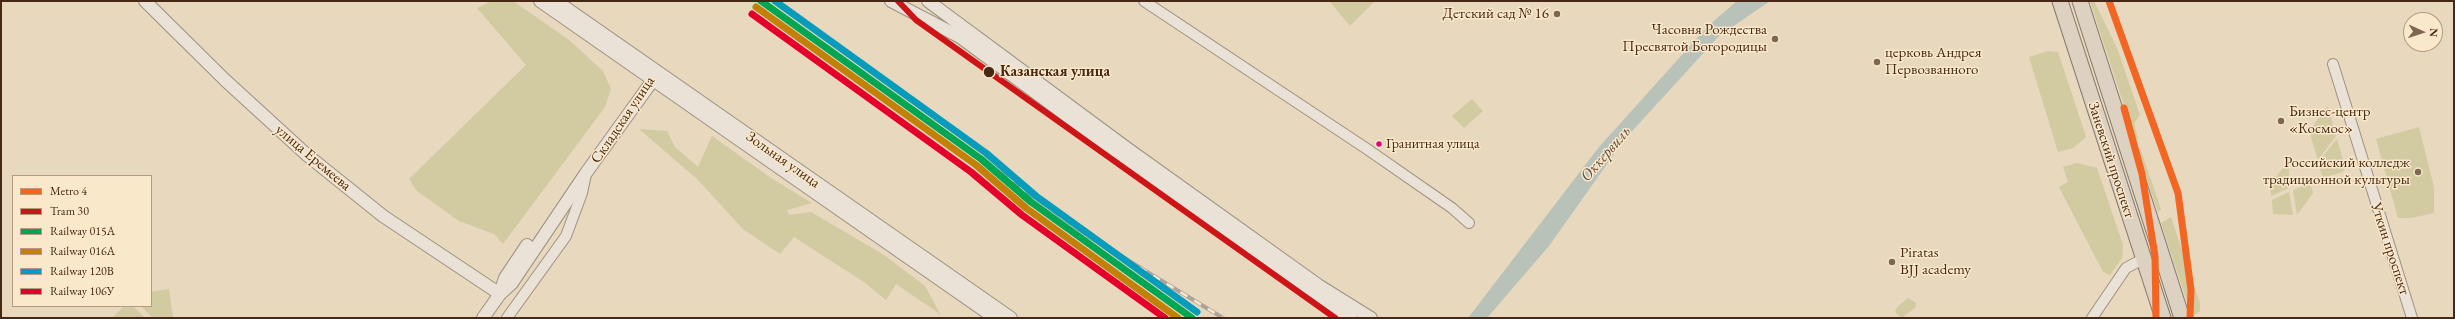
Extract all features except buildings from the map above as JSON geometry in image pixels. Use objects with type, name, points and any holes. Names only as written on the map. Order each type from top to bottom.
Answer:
[{"type":"main road","name":"Заневский проспект","points":[[2060,1],[2163,318]]},
{"type":"main road","name":"Заневский проспект","points":[[2080,1],[2182,318]]},
{"type":"street","name":"улица Еремеева","points":[[145,1],[225,80],[307,155],[383,216],[500,294]]},
{"type":"street","name":"Зольная улица","points":[[540,1],[1011,318]]},
{"type":"street","name":"Зольная улица","points":[[556,1],[652,76],[995,318]]},
{"type":"street","points":[[891,1],[960,37],[1131,162],[1351,318]]},
{"type":"street","points":[[928,1],[1318,285],[1371,318]]},
{"type":"street","points":[[1144,1],[1373,153],[1452,208],[1469,223]]},
{"type":"street","name":"Уткин проспект","points":[[2333,64],[2412,318]]},
{"type":"street","name":"Складская улица","points":[[500,294],[505,278],[652,76]]},
{"type":"street","name":"Складская улица","points":[[483,318],[500,294],[512,283],[652,76]]},
{"type":"street","points":[[507,318],[566,236],[582,193],[586,173]]},
{"type":"street","points":[[2092,318],[2126,268],[2143,259]]},
{"type":"shaded area","points":[[492,1],[513,1],[569,40],[603,71],[611,89],[605,107],[503,244],[494,234],[459,221],[417,191],[409,179],[526,65],[477,8]]},
{"type":"shaded area","points":[[2090,1],[2094,1],[2117,48],[2140,115],[2134,123],[2138,138],[2136,142]]},
{"type":"shaded area","points":[[1330,2],[1374,2],[1350,26]]},
{"type":"shaded area","points":[[2048,51],[2058,52],[2086,137],[2073,148],[2058,152],[2029,57]]},
{"type":"shaded area","points":[[1472,99],[1483,111],[1464,128],[1452,116]]},
{"type":"shaded area","points":[[2328,106],[2336,136],[2318,160],[2309,131]]},
{"type":"shaded area","points":[[2419,127],[2434,187],[2434,213],[2411,218],[2398,218],[2376,139]]},
{"type":"shaded area","points":[[639,129],[667,131],[675,147],[698,167],[712,136],[771,178],[812,203],[787,210],[789,215],[811,212],[884,255],[925,286],[940,314],[896,284],[886,300],[864,282],[794,237],[780,254],[743,229],[697,179]]},
{"type":"shaded area","points":[[2337,139],[2345,167],[2343,172],[2326,177],[2324,182],[2318,162]]},
{"type":"shaded area","points":[[2140,148],[2161,209],[2158,212],[2137,149]]},
{"type":"shaded area","points":[[2289,160],[2289,188],[2271,196],[2270,185]]},
{"type":"shaded area","points":[[2077,163],[2097,168],[2123,245],[2122,258],[2110,275],[2103,272],[2059,187],[2068,182],[2063,167]]},
{"type":"shaded area","points":[[2310,183],[2313,193],[2297,215],[2293,190]]},
{"type":"shaded area","points":[[2289,192],[2293,215],[2273,214],[2272,200]]},
{"type":"shaded area","points":[[2171,217],[2200,303],[2200,311],[2192,317],[2161,223]]},
{"type":"shaded area","points":[[169,289],[173,318],[153,318],[142,307],[152,307],[152,292]]},
{"type":"shaded area","points":[[1908,298],[1916,303],[1916,307],[1903,317],[1899,316],[1895,312],[1897,307]]},
{"type":"shaded area","points":[[123,307],[134,307],[145,318],[115,318],[113,317]]},
{"type":"water","name":"Оккервиль","points":[[1737,1],[1770,1],[1719,36],[1624,140],[1549,246],[1487,318],[1468,318],[1599,147],[1708,26]]},
{"type":"railway","points":[[981,159],[1088,236],[1223,318]]},
{"type":"metro line","name":"4","points":[[2109,1],[2178,193],[2191,290],[2190,318]]},
{"type":"metro line","name":"4","points":[[2124,108],[2142,174],[2155,256],[2156,318]]},
{"type":"tram line","name":"30","points":[[898,1],[916,20],[1335,318]]},
{"type":"rail line","name":"015А","points":[[761,1],[981,159],[1031,202],[1192,318]]},
{"type":"rail line","name":"120В","points":[[775,1],[986,153],[1036,196],[1197,312]]},
{"type":"rail line","name":"016А","points":[[756,7],[976,165],[1026,208],[1178,318]]},
{"type":"rail line","name":"106У","points":[[752,14],[971,172],[1022,215],[1165,318]]},
{"type":"place","name":"Детский сад № 16","points":[[1557,14]]},
{"type":"place","name":"Часовня Рождества Пресвятой Богородицы","points":[[1775,39]]},
{"type":"place","name":"церковь Андрея Первозванного","points":[[1877,62]]},
{"type":"place","name":"Казанская улица","points":[[989,72]]},
{"type":"place","name":"Бизнес-центр «Космос»","points":[[2281,121]]},
{"type":"place","name":"Гранитная улица","points":[[1379,144]]},
{"type":"place","name":"Российский колледж традиционной культуры","points":[[2418,172]]},
{"type":"place","name":"Piratas BJJ academy","points":[[1892,262]]}]
